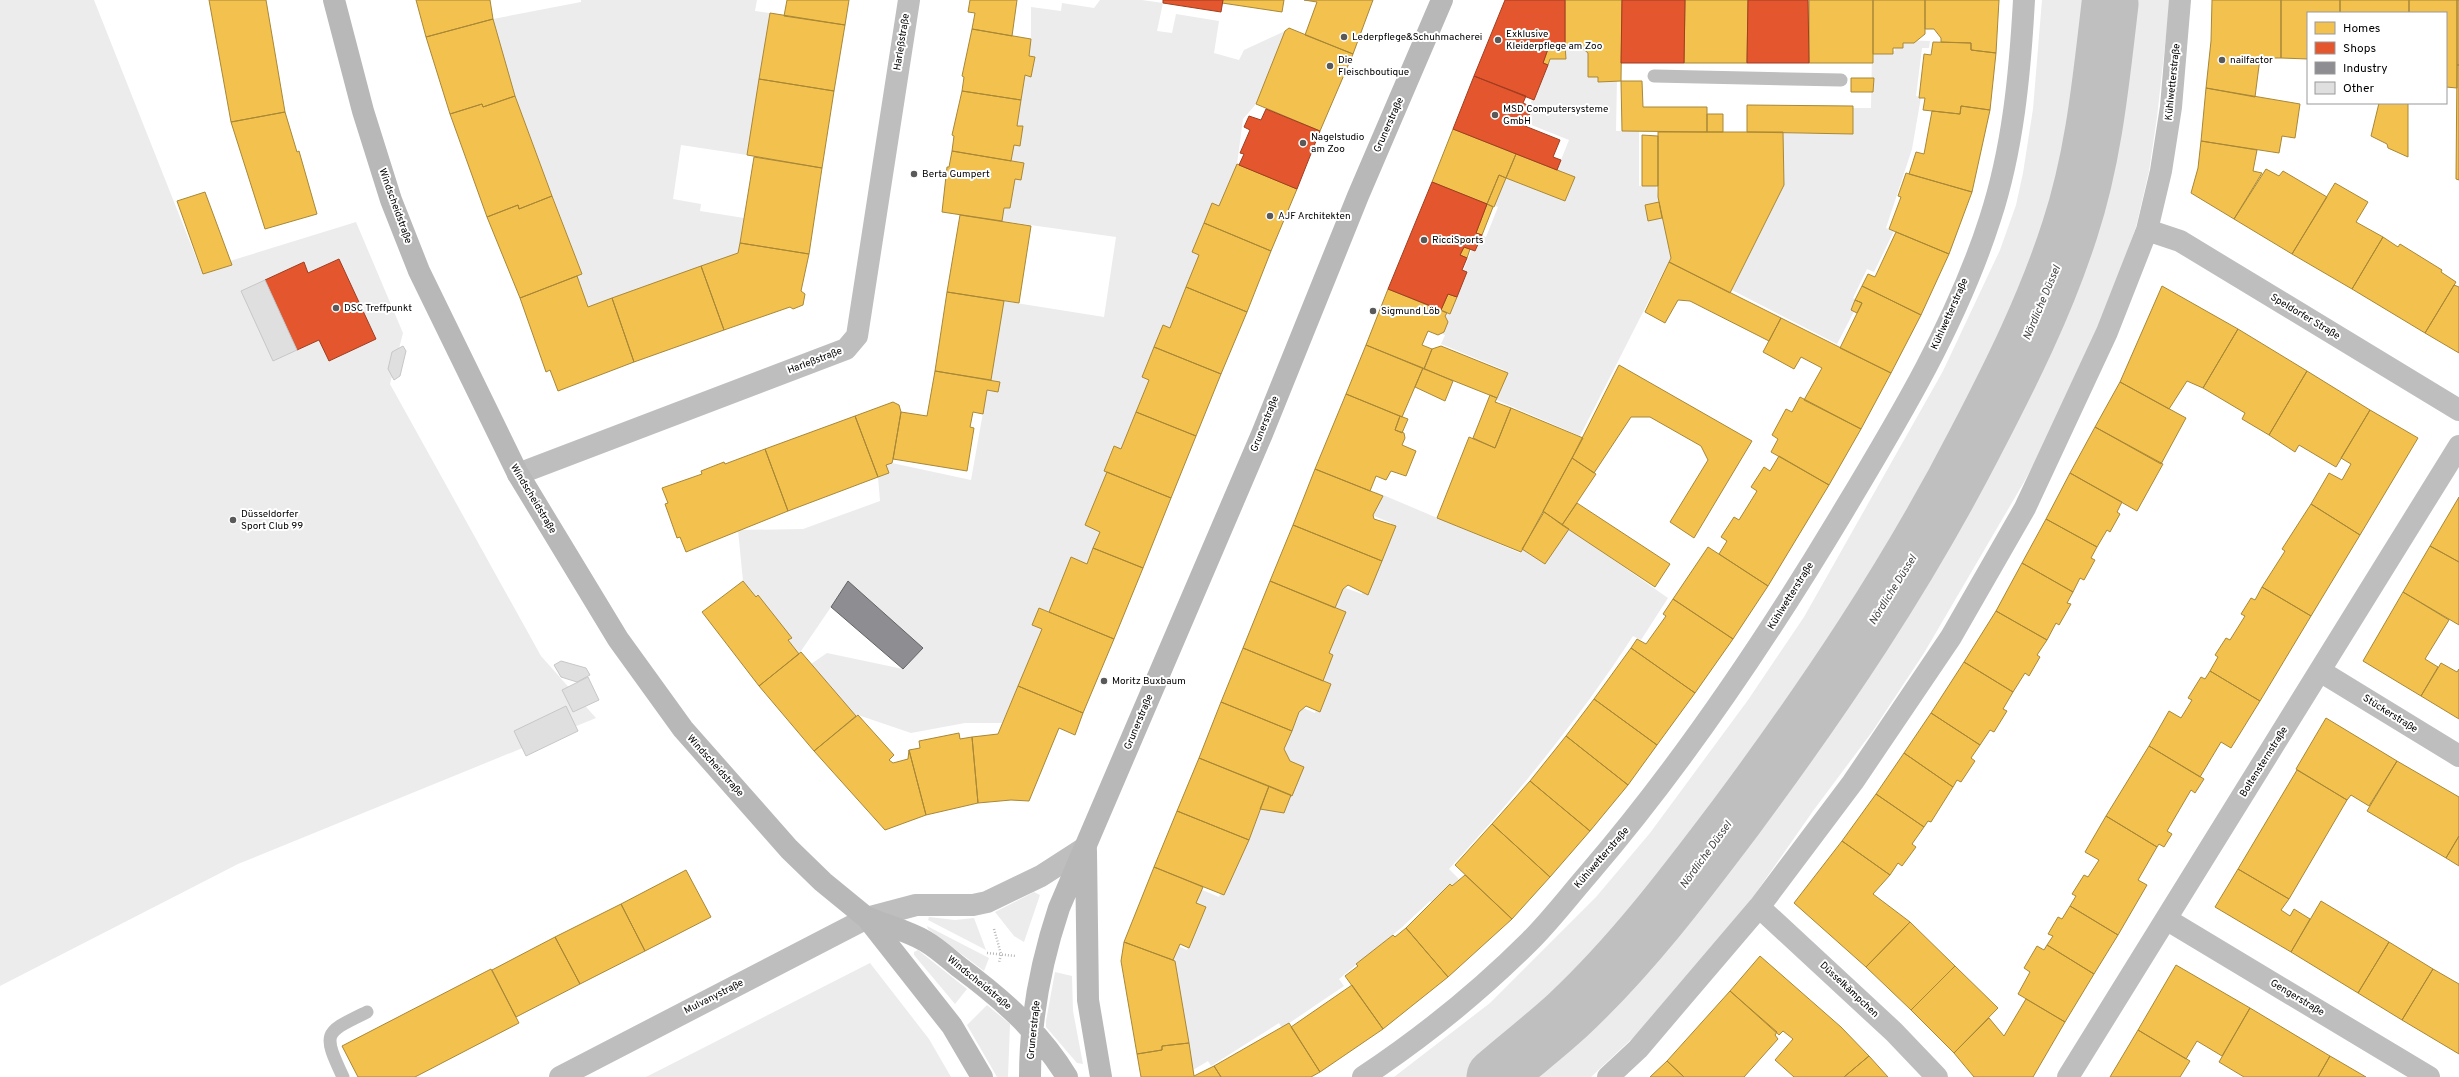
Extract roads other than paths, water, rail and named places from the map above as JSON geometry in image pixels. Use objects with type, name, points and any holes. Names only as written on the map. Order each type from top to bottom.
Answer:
[{"type":"main road","name":"Windscheidstraße","points":[[334,0],[363,111],[391,200],[419,271],[518,474],[618,639],[682,729],[789,849],[822,882],[867,918],[952,1026],[982,1077]]},
{"type":"main road","name":"Grunerstraße","points":[[1030,1077],[1033,1031],[1044,961],[1050,937],[1086,847],[1262,434],[1358,196],[1442,0]]},
{"type":"main road","name":"Grunerstraße","points":[[1086,847],[1088,1000],[1101,1077]]},
{"type":"main road","name":"Windscheidstraße","points":[[867,918],[925,941],[1006,1003],[1033,1031],[1057,1060],[1067,1077]]},
{"type":"street","name":"Harleßstraße","points":[[518,474],[846,349],[857,336],[909,0]]},
{"type":"street","name":"Kühlwetterstraße","points":[[1363,1077],[1454,1011],[1531,940],[1556,912],[1633,822],[1688,749],[1782,612],[1824,544],[1879,452],[1928,363],[1990,219],[2011,124],[2024,0]]},
{"type":"street","name":"Kühlwetterstraße","points":[[1608,1077],[1638,1049],[1759,907],[1853,782],[1952,637],[2025,508],[2069,417],[2107,332],[2147,230],[2161,171],[2171,107],[2180,0]]},
{"type":"street","name":"Speldorfer Straße","points":[[2147,230],[2180,241],[2459,410]]},
{"type":"street","name":"Boltensternstraße","points":[[2068,1077],[2459,446]]},
{"type":"street","name":"Stückerstraße","points":[[2320,671],[2459,756]]},
{"type":"street","points":[[867,918],[916,905],[973,905],[987,902],[1041,876],[1086,847]]},
{"type":"street","name":"Düsselkämpchen","points":[[1759,907],[1894,1032],[1937,1077]]},
{"type":"street","name":"Mulvanystraße","points":[[560,1077],[867,918]]},
{"type":"street","name":"Gengerstraße","points":[[2166,919],[2429,1077]]},
{"type":"lane","points":[[1654,76],[1841,80]]},
{"type":"lane","points":[[344,1077],[330,1049],[329,1037],[336,1028],[367,1012]]},
{"type":"waterway","name":"Nördliche Düssel","points":[[1495,1077],[1568,1015],[1614,969],[1677,894],[1769,772],[1833,681],[1893,589],[1949,493],[2015,365],[2061,257],[2078,201],[2091,146],[2100,89],[2110,4]]},
{"type":"place","name":"Lederpflege&Schuhmacherei","points":[[1344,37]]},
{"type":"place","name":"Exklusive Kleiderpflege am Zoo","points":[[1498,40]]},
{"type":"place","name":"nailfactor","points":[[2222,60]]},
{"type":"place","name":"Die Fleischboutique","points":[[1330,66]]},
{"type":"place","name":"MSD Computersysteme GmbH","points":[[1495,115]]},
{"type":"place","name":"Nagelstudio am Zoo","points":[[1303,143]]},
{"type":"place","name":"Berta Gumpert","points":[[914,174]]},
{"type":"place","name":"AJF Architekten","points":[[1270,216]]},
{"type":"place","name":"RicciSports","points":[[1424,240]]},
{"type":"place","name":"DSC Treffpunkt","points":[[336,308]]},
{"type":"place","name":"Sigmund Löb","points":[[1373,311]]},
{"type":"place","name":"Düsseldorfer Sport Club 99","points":[[233,520]]},
{"type":"place","name":"Moritz Buxbaum","points":[[1104,681]]}]
